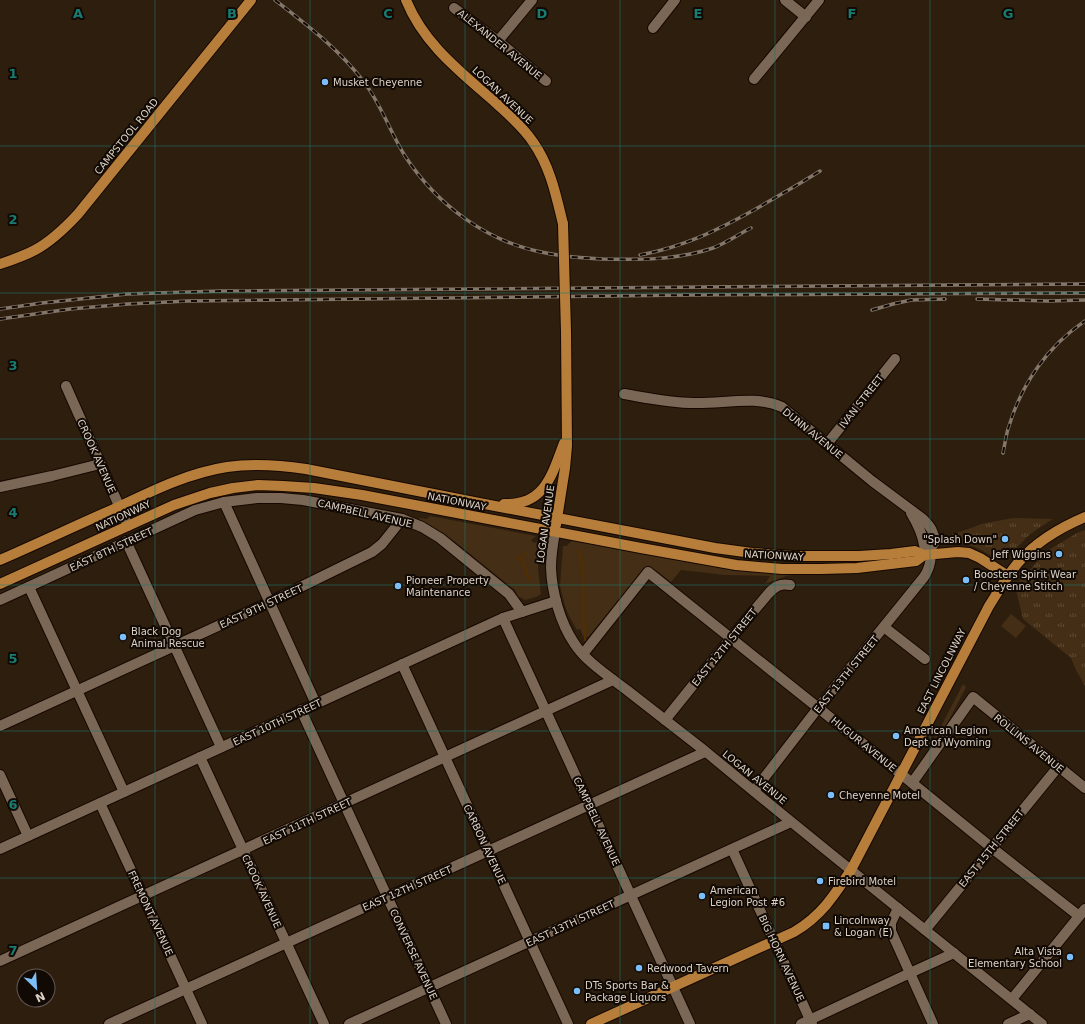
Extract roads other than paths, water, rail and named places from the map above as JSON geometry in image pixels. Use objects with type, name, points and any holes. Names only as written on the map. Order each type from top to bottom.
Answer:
[{"type":"main road","name":"CAMPSTOOL ROAD","points":[[0,264],[35,251],[52,240],[63,230],[78,214],[251,0]]},
{"type":"main road","name":"LOGAN AVENUE","points":[[406,0],[409,9],[430,41],[444,56],[512,118],[532,140],[550,176],[556,195],[563,224],[567,446],[555,532]]},
{"type":"main road","points":[[479,503],[513,504],[526,501],[538,493],[544,487],[552,474],[567,433]]},
{"type":"main road","name":"NATIONWAY","points":[[0,560],[168,485],[205,472],[238,466],[260,465],[306,469],[697,545],[752,553],[793,556],[884,555],[915,551],[928,553],[969,553],[980,558],[1008,576]]},
{"type":"main road","name":"NATIONWAY","points":[[0,584],[174,504],[210,492],[233,488],[268,485],[314,488],[362,495],[720,563],[770,568],[857,568],[916,562],[928,553]]},
{"type":"main road","name":"EAST LINCOLNWAY","points":[[591,1024],[794,932],[813,919],[832,900],[851,870],[989,606],[1008,576],[1017,564],[1045,538],[1058,529],[1085,517]]},
{"type":"street","points":[[498,41],[532,0]]},
{"type":"street","points":[[653,28],[675,0]]},
{"type":"street","points":[[785,0],[806,17]]},
{"type":"street","points":[[754,80],[819,0]]},
{"type":"street","name":"ALEXANDER AVENUE","points":[[454,8],[498,41],[546,81]]},
{"type":"street","name":"IVAN STREET","points":[[827,444],[895,359]]},
{"type":"street","name":"CROOK AVENUE","points":[[66,386],[128,526]]},
{"type":"street","name":"DUNN AVENUE","points":[[624,394],[694,403],[766,402],[785,409],[872,481],[908,508],[919,526],[928,553]]},
{"type":"street","points":[[0,487],[100,464]]},
{"type":"street","name":"CAMPBELL AVENUE","points":[[224,502],[258,498],[302,500],[402,520],[422,527],[440,538],[509,594],[522,612]]},
{"type":"street","points":[[224,502],[316,704]]},
{"type":"street","name":"EAST 8TH STREET","points":[[0,600],[196,510],[224,502]]},
{"type":"street","name":"EAST 9TH STREET","points":[[0,726],[270,602],[372,552],[382,544],[402,520]]},
{"type":"street","name":"LOGAN AVENUE","points":[[555,532],[551,568],[556,601],[565,626],[574,643],[583,654],[613,680],[754,791],[1042,1024]]},
{"type":"street","points":[[126,541],[221,748]]},
{"type":"street","name":"EAST 13TH STREET","points":[[754,791],[818,708],[927,573],[931,563],[928,553]]},
{"type":"street","name":"HUGUR AVENUE","points":[[583,654],[648,572],[992,848],[1082,912]]},
{"type":"street","name":"EAST 12TH STREET","points":[[665,720],[730,638],[774,587],[787,584],[790,585]]},
{"type":"street","points":[[29,587],[124,792]]},
{"type":"street","name":"EAST 10TH STREET","points":[[0,849],[503,618],[556,601]]},
{"type":"street","name":"CAMPBELL AVENUE","points":[[503,618],[690,1024]]},
{"type":"street","points":[[884,627],[925,659]]},
{"type":"street","name":"CARBON AVENUE","points":[[402,664],[568,1024]]},
{"type":"street","name":"EAST 11TH STREET","points":[[0,961],[613,680]]},
{"type":"street","name":"ROLLINS AVENUE","points":[[912,783],[973,697],[1085,788]]},
{"type":"street","name":"CONVERSE AVENUE","points":[[301,710],[446,1024]]},
{"type":"street","name":"EAST 12TH STREET","points":[[109,1024],[705,752]]},
{"type":"street","name":"CROOK AVENUE","points":[[200,757],[324,1024]]},
{"type":"street","name":"EAST 15TH STREET","points":[[925,930],[1058,767]]},
{"type":"street","points":[[0,775],[28,836]]},
{"type":"street","name":"FREMONT AVENUE","points":[[100,803],[202,1024]]},
{"type":"street","name":"EAST 13TH STREET","points":[[349,1024],[791,822]]},
{"type":"street","name":"BIG HORN AVENUE","points":[[732,849],[774,942],[808,1023]]},
{"type":"street","points":[[898,908],[891,923],[891,931],[933,1024]]},
{"type":"street","points":[[1012,1000],[1082,912]]},
{"type":"street","points":[[808,1023],[954,953]]},
{"type":"street","points":[[1008,1024],[1030,1014]]},
{"type":"waterway","points":[[578,550],[581,557],[583,570],[584,629],[585,640],[587,642]]},
{"type":"waterway","points":[[521,560],[526,553]]},
{"type":"waterway","points":[[516,556],[523,562],[529,579]]},
{"type":"railway","points":[[275,0],[333,48],[364,82],[375,99],[405,156],[432,190],[448,206],[466,219],[484,231],[504,241],[546,253],[581,258],[645,259],[673,257],[700,252],[718,246],[751,228]]},
{"type":"railway","points":[[640,255],[671,248],[726,225],[820,171]]},
{"type":"railway","points":[[0,309],[127,294],[221,291],[1085,284]]},
{"type":"railway","points":[[0,319],[70,309],[188,301],[688,295],[1085,293]]},
{"type":"railway","points":[[872,310],[911,300],[945,299]]},
{"type":"railway","points":[[977,299],[1048,301],[1085,300]]},
{"type":"railway","points":[[1003,453],[1007,432],[1014,410],[1029,380],[1059,342],[1085,321]]},
{"type":"place","name":"Musket Cheyenne","points":[[325,82]]},
{"type":"place","name":"\"Splash Down\"","points":[[1005,539]]},
{"type":"place","name":"Jeff Wiggins","points":[[1059,554]]},
{"type":"place","name":"Boosters Spirit Wear / Cheyenne Stitch","points":[[966,580]]},
{"type":"place","name":"Pioneer Property Maintenance","points":[[398,586]]},
{"type":"place","name":"Black Dog Animal Rescue","points":[[123,637]]},
{"type":"place","name":"American Legion Dept of Wyoming","points":[[896,736]]},
{"type":"place","name":"Cheyenne Motel","points":[[831,795]]},
{"type":"place","name":"Firebird Motel","points":[[820,881]]},
{"type":"place","name":"American Legion Post #6","points":[[702,896]]},
{"type":"place","name":"Lincolnway & Logan (E)","points":[[826,926]]},
{"type":"place","name":"Alta Vista Elementary School","points":[[1070,957]]},
{"type":"place","name":"Redwood Tavern","points":[[639,968]]},
{"type":"place","name":"DTs Sports Bar & Package Liquors","points":[[577,991]]}]
